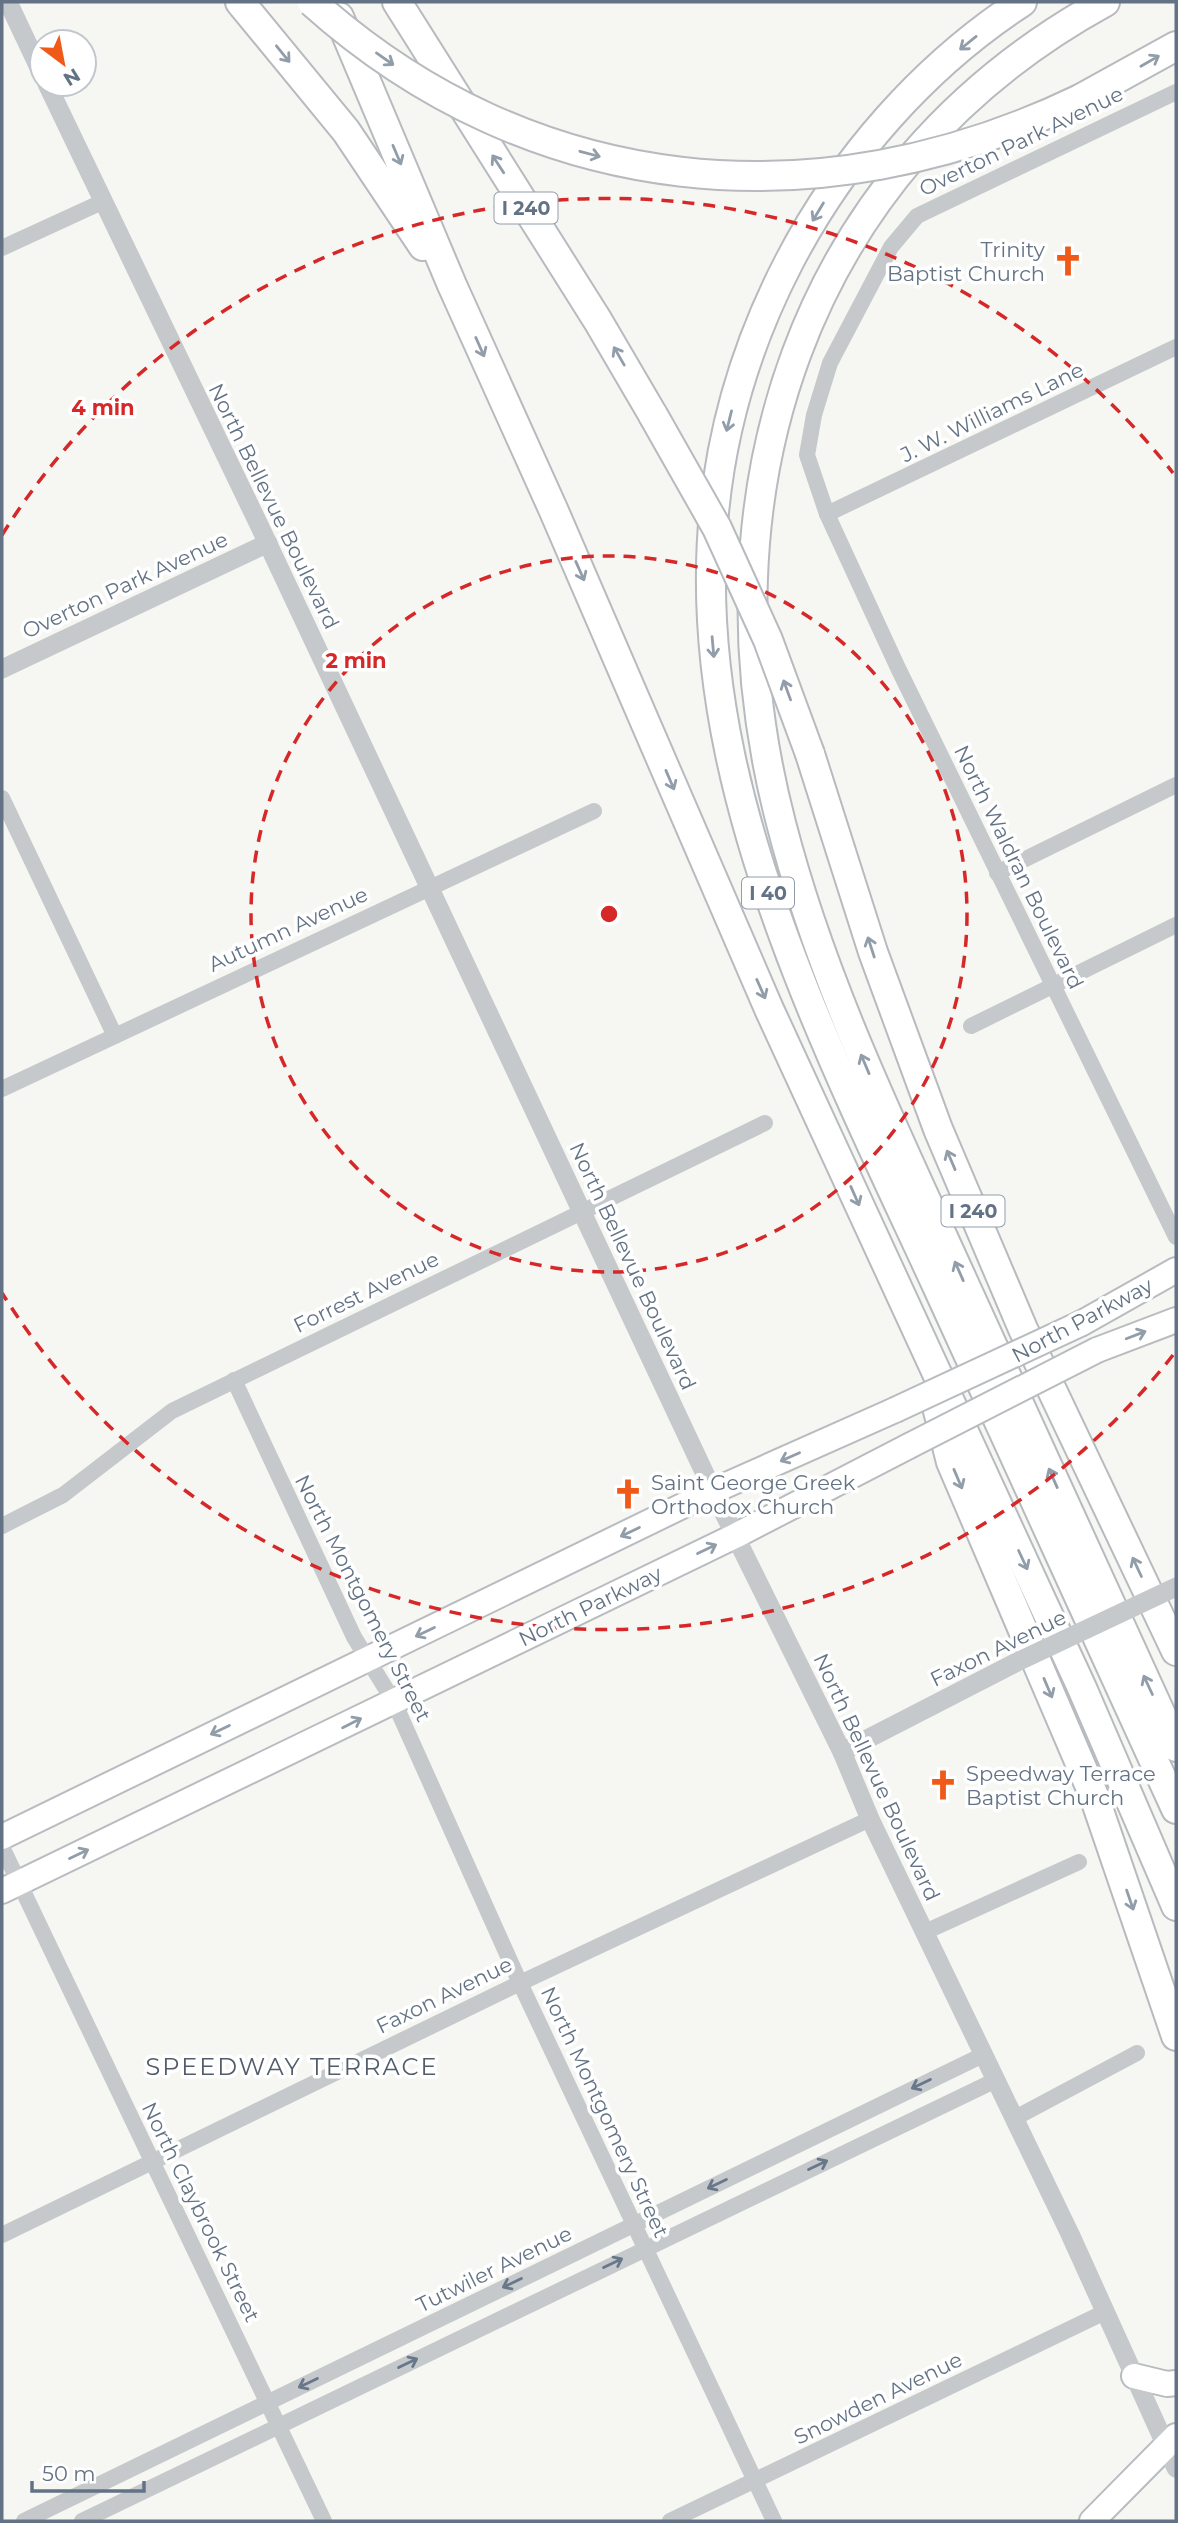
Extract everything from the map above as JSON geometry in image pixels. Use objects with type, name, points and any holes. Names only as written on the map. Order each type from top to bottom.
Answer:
[{"type":"highway","points":[[240,2],[346,131],[452,285]]},
{"type":"highway","points":[[312,2],[394,66],[490,118],[543,140],[594,155],[693,173],[801,176],[895,164],[977,143],[1080,99],[1176,46]]},
{"type":"highway","points":[[332,2],[452,285],[603,623],[769,1009],[1082,1688],[1176,1906]]},
{"type":"highway","name":"I 240","points":[[397,2],[598,321],[717,528],[768,640],[810,754],[873,953],[938,1129],[1023,1329],[1175,1649]]},
{"type":"highway","name":"I 40","points":[[1022,2],[949,58],[892,114],[828,195],[779,281],[744,369],[719,472],[711,580],[712,632],[718,699],[728,753],[751,841],[792,960],[924,1259],[1176,1809]]},
{"type":"highway","name":"I 40","points":[[1105,2],[1048,36],[963,103],[925,142],[879,197],[845,249],[797,350],[779,401],[762,473],[753,539],[752,618],[759,711],[772,786],[798,882],[830,977],[881,1103],[1176,1747]]},
{"type":"highway","points":[[921,1343],[951,1462],[1094,1796],[1176,2036]]},
{"type":"main road","name":"North Parkway","points":[[2,1837],[713,1491],[1082,1323],[1176,1270]]},
{"type":"main road","name":"North Parkway","points":[[7,1889],[735,1536],[1097,1350],[1176,1320]]},
{"type":"main road","points":[[1134,2376],[1167,2384],[1176,2383]]},
{"type":"main road","points":[[1092,2521],[1173,2450]]},
{"type":"street","points":[[8,2],[28,44]]},
{"type":"street","name":"Overton Park Avenue","points":[[827,514],[807,456],[814,415],[830,363],[900,236],[917,216],[949,198],[1176,92]]},
{"type":"street","name":"North Bellevue Boulevard","points":[[54,98],[268,543],[713,1491],[842,1752],[870,1819],[1015,2118],[1134,2376],[1173,2450]]},
{"type":"street","points":[[2,248],[102,202]]},
{"type":"street","name":"J. W. Williams Lane","points":[[827,514],[1176,347]]},
{"type":"street","name":"North Waldran Boulevard","points":[[827,514],[997,873],[1176,1237]]},
{"type":"street","name":"Overton Park Avenue","points":[[2,669],[268,543]]},
{"type":"street","points":[[997,873],[1176,785]]},
{"type":"street","points":[[2,798],[114,1034]]},
{"type":"street","name":"Autumn Avenue","points":[[2,1089],[114,1034],[594,811]]},
{"type":"street","points":[[971,1026],[1176,925]]},
{"type":"street","name":"Forrest Avenue","points":[[2,1526],[64,1495],[172,1411],[765,1123]]},
{"type":"street","name":"North Montgomery Street","points":[[233,1380],[367,1660],[394,1702],[520,1983],[774,2521]]},
{"type":"street","name":"Faxon Avenue","points":[[842,1752],[1015,1663],[1176,1587]]},
{"type":"street","name":"Faxon Avenue","points":[[2,2235],[520,1983],[870,1819]]},
{"type":"street","name":"North Claybrook Street","points":[[2,1847],[7,1889],[153,2162],[270,2402],[324,2521]]},
{"type":"street","points":[[925,1932],[1079,1862]]},
{"type":"street","points":[[1015,2118],[1137,2053]]},
{"type":"street","name":"Tutwiler Avenue","points":[[24,2521],[983,2054]]},
{"type":"street","points":[[82,2521],[645,2247],[996,2080]]},
{"type":"street","name":"Snowden Avenue","points":[[670,2521],[1105,2312]]},
{"type":"place","name":"Trinity Baptist Church","points":[[1068,261]]},
{"type":"place","name":"Saint George Greek Orthodox Church","points":[[628,1494]]},
{"type":"place","name":"Speedway Terrace Baptist Church","points":[[943,1785]]},
{"type":"district","name":"SPEEDWAY TERRACE","points":[[292,2066]]}]
